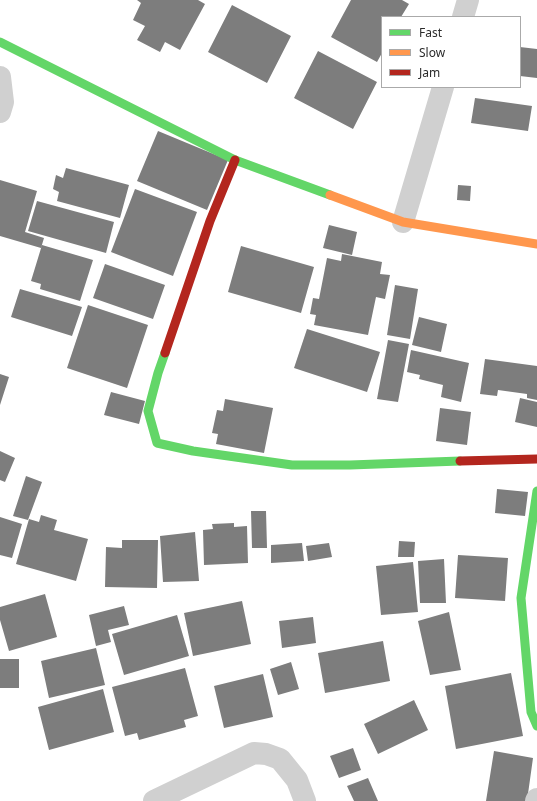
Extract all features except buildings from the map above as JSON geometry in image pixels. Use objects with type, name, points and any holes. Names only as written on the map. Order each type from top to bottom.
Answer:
[{"type":"street","points":[[463,16],[468,0]]},
{"type":"street","points":[[0,42],[235,160],[403,222],[537,244]]},
{"type":"street","points":[[0,77],[3,102],[0,112]]},
{"type":"street","points":[[403,222],[443,88]]},
{"type":"street","points":[[235,160],[210,221],[158,373],[148,411],[157,443],[193,451],[292,464],[350,465],[537,459]]},
{"type":"street","points":[[537,491],[521,598],[531,712],[537,726]]},
{"type":"street","points":[[154,801],[254,753],[266,754],[280,759],[297,780],[305,801]]},
{"type":"traffic: fast","points":[[0,42],[235,160],[330,195]]},
{"type":"traffic: fast","points":[[165,353],[148,411],[157,443],[193,451],[292,465],[350,465],[460,461]]},
{"type":"traffic: fast","points":[[537,491],[521,598],[531,712],[537,726]]},
{"type":"traffic: slow","points":[[330,195],[403,222],[537,244]]},
{"type":"traffic: jam","points":[[165,353],[210,221],[235,160]]},
{"type":"traffic: jam","points":[[460,461],[537,459]]}]
